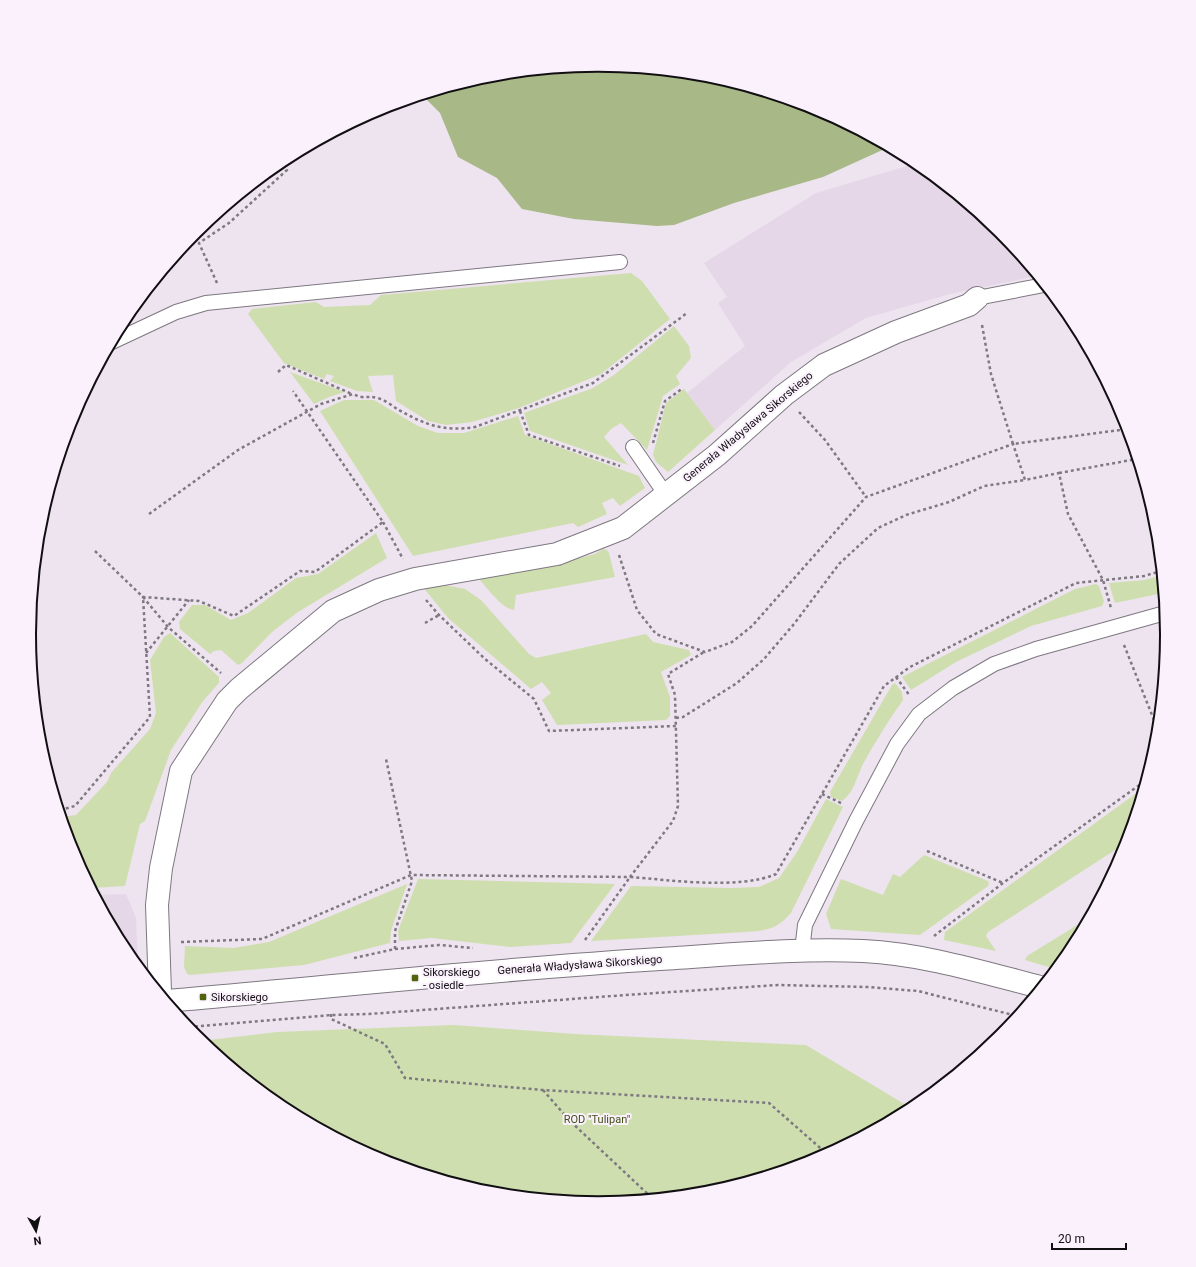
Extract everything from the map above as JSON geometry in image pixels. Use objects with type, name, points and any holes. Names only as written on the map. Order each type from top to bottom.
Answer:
[{"type":"street","name":"Generała Władysława Sikorskiego","points":[[160,985],[157,905],[161,868],[181,771],[227,701],[239,689],[333,611],[379,590],[415,579],[557,554],[623,528],[660,486],[717,456],[784,395],[824,365],[896,332],[969,305],[977,298]]},
{"type":"street","name":"Generała Władysława Sikorskiego","points":[[171,1000],[576,964],[802,951],[864,951],[922,958],[970,967],[1036,986]]},
{"type":"lane","points":[[120,338],[176,312],[206,303],[620,262]]},
{"type":"lane","name":"Generała Władysława Sikorskiego","points":[[977,298],[1040,286]]},
{"type":"lane","points":[[633,447],[660,486]]},
{"type":"lane","points":[[802,951],[805,925],[856,820],[897,744],[921,712],[953,688],[994,664],[1036,649],[1159,614]]},
{"type":"path","points":[[225,302],[199,243],[229,223],[287,170],[286,166]]},
{"type":"path","points":[[977,298],[991,374],[1025,480]]},
{"type":"path","points":[[278,372],[286,365],[362,398],[377,398],[410,417],[431,426],[458,430],[475,427],[593,383],[687,313]]},
{"type":"path","points":[[644,463],[650,456],[665,401],[682,388]]},
{"type":"path","points":[[293,391],[383,522],[428,604],[486,659],[534,699],[549,731],[676,726]]},
{"type":"path","points":[[149,514],[238,450],[321,404],[353,394]]},
{"type":"path","points":[[784,395],[824,440],[866,497]]},
{"type":"path","points":[[520,411],[529,435],[660,486]]},
{"type":"path","points":[[581,947],[630,877],[673,820],[678,806],[675,695],[668,674],[705,652],[732,642],[752,626],[866,497],[1013,444],[1121,430]]},
{"type":"path","points":[[676,718],[683,717],[737,684],[764,659],[794,624],[839,564],[878,528],[906,515],[949,502],[984,486],[1025,480],[1132,460]]},
{"type":"path","points":[[1059,473],[1068,514],[1103,580],[1116,626],[1153,718]]},
{"type":"path","points":[[143,597],[189,599],[199,601],[234,616],[300,571],[315,572],[383,522]]},
{"type":"path","points":[[611,533],[637,610],[656,634],[705,652]]},
{"type":"path","points":[[95,551],[143,597],[168,627],[239,689]]},
{"type":"path","points":[[176,942],[262,939],[411,875],[630,877],[707,883],[763,880],[776,874],[884,686],[910,667],[1076,584],[1144,576],[1156,572]]},
{"type":"path","points":[[64,809],[75,806],[150,717],[143,597]]},
{"type":"path","points":[[146,653],[189,599]]},
{"type":"path","points":[[425,622],[439,615]]},
{"type":"path","points":[[896,677],[921,712]]},
{"type":"path","points":[[351,959],[395,948],[395,931],[412,881],[386,759]]},
{"type":"path","points":[[922,958],[928,940],[1003,883],[1139,785]]},
{"type":"path","points":[[927,850],[1003,883]]},
{"type":"path","points":[[329,985],[331,1019],[384,1044],[405,1078],[542,1090],[769,1103],[821,1149]]},
{"type":"path","points":[[197,1026],[331,1015],[368,1014],[778,985],[868,987],[913,990],[1011,1014]]},
{"type":"path","points":[[542,1090],[570,1121],[646,1193]]},
{"type":"shaded area","points":[[909,165],[969,211],[1021,263],[1032,277],[950,294],[866,318],[791,362],[715,430],[687,393],[745,346],[718,303],[727,297],[704,263],[816,193]]},
{"type":"shaded area","points":[[126,894],[136,918],[138,955],[111,914],[101,895]]},
{"type":"green space","points":[[561,73],[635,73],[671,76],[708,82],[779,101],[847,129],[883,150],[823,177],[734,203],[674,225],[657,226],[574,219],[522,209],[497,178],[458,157],[440,113],[426,99],[488,82],[525,76]]},
{"type":"green space","points":[[631,273],[642,281],[670,319],[601,374],[519,408],[472,422],[446,425],[428,421],[396,401],[393,375],[368,376],[373,392],[357,391],[330,381],[334,376],[327,374],[324,379],[284,363],[248,314],[252,309],[316,302],[324,307],[370,305],[381,295]]},
{"type":"green space","points":[[674,326],[689,346],[691,358],[676,376],[680,384],[663,396],[647,450],[621,423],[611,429],[604,437],[628,465],[530,431],[524,413],[593,388],[614,375]]},
{"type":"green space","points":[[290,372],[345,392],[314,404]]},
{"type":"green space","points":[[684,389],[715,430],[668,472],[656,462],[653,455],[666,403]]},
{"type":"green space","points":[[344,400],[374,400],[418,426],[438,433],[464,433],[518,416],[525,435],[639,476],[645,488],[620,506],[613,498],[602,503],[607,514],[578,527],[573,523],[413,556],[320,411]]},
{"type":"green space","points":[[376,533],[387,558],[298,612],[272,632],[242,663],[238,665],[221,650],[214,651],[210,654],[180,629],[179,622],[192,605],[205,605],[231,620],[248,613],[296,578],[318,574]]},
{"type":"green space","points":[[603,549],[607,550],[609,553],[615,577],[516,595],[514,610],[504,606],[480,580],[481,577],[540,568],[595,554]]},
{"type":"green space","points":[[1157,576],[1159,594],[1115,603],[1109,583],[1145,580]]},
{"type":"green space","points":[[1096,584],[1099,586],[1104,601],[1102,606],[1031,626],[956,662],[911,690],[902,677],[1075,589]]},
{"type":"green space","points":[[444,585],[465,589],[481,600],[529,654],[536,658],[646,634],[653,642],[689,650],[691,655],[661,672],[670,697],[670,716],[666,720],[557,725],[542,700],[551,693],[542,682],[531,689],[448,618],[422,586]]},
{"type":"green space","points":[[170,633],[219,677],[219,683],[203,701],[171,750],[145,821],[140,824],[125,886],[97,888],[79,849],[67,816],[76,815],[107,782],[111,773],[150,729],[156,713],[150,660],[164,637]]},
{"type":"green space","points":[[895,683],[902,692],[903,700],[863,764],[850,794],[842,801],[831,797],[830,792],[892,685]]},
{"type":"green space","points":[[1137,793],[1117,849],[988,932],[986,936],[996,951],[944,940],[945,932]]},
{"type":"green space","points":[[826,799],[843,807],[791,913],[781,923],[766,930],[746,932],[591,941],[631,886],[731,888],[759,887],[779,878],[797,852]]},
{"type":"green space","points":[[924,855],[988,881],[988,886],[920,935],[831,929],[826,914],[841,879],[883,895],[893,874],[900,877]]},
{"type":"green space","points":[[418,879],[615,884],[571,943],[510,947],[432,938],[399,941],[398,931]]},
{"type":"green space","points":[[407,884],[391,931],[390,943],[304,965],[190,975],[187,974],[184,967],[185,946],[233,948],[269,942]]},
{"type":"green space","points":[[1079,924],[1050,967],[1025,960],[1027,956]]},
{"type":"green space","name":"ROD \"Tulipan\"","points":[[454,1025],[575,1034],[806,1045],[905,1104],[847,1138],[813,1153],[779,1166],[708,1185],[671,1191],[598,1196],[525,1191],[488,1185],[417,1166],[349,1138],[286,1101],[227,1056],[210,1040],[277,1032]]},
{"type":"place","name":"Sikorskiego - osiedle","points":[[415,978]]},
{"type":"place","name":"Sikorskiego","points":[[203,997]]}]
